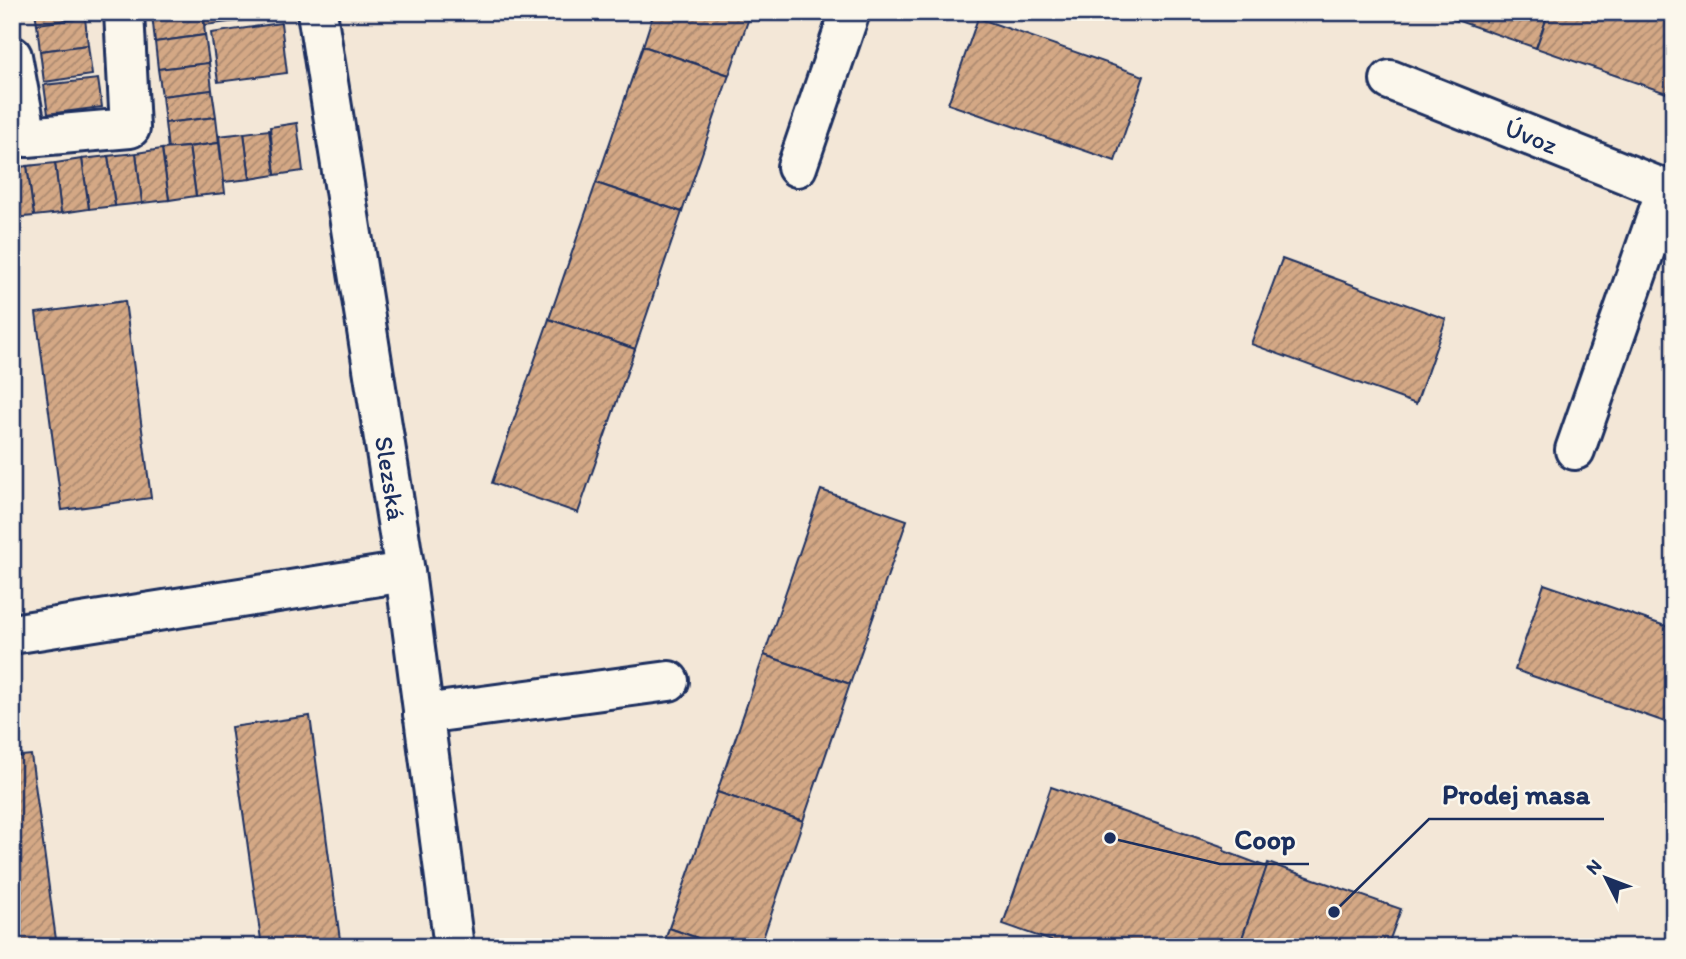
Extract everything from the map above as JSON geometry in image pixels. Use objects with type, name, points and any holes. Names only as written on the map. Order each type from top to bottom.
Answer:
[{"type":"street","points":[[12,56],[27,137],[130,128],[124,12]]},
{"type":"street","name":"Slezská","points":[[317,12],[405,572],[454,947]]},
{"type":"street","points":[[797,167],[850,12]]},
{"type":"street","name":"Úvoz","points":[[1390,80],[1670,192]]},
{"type":"street","points":[[1575,450],[1670,192]]},
{"type":"street","points":[[12,634],[405,572]]},
{"type":"street","points":[[423,714],[669,681]]},
{"type":"building","points":[[35,12],[84,12],[85,18],[37,24]]},
{"type":"building","points":[[203,12],[205,35],[155,42],[152,14]]},
{"type":"building","points":[[203,12],[228,12],[230,22],[205,25]]},
{"type":"building","points":[[228,12],[253,12],[254,19],[230,22]]},
{"type":"building","points":[[654,12],[751,12],[729,75],[643,46]]},
{"type":"building","points":[[1433,12],[1549,12],[1536,48]]},
{"type":"building","points":[[1549,12],[1674,12],[1672,95],[1536,48]]},
{"type":"building","points":[[85,18],[88,45],[40,51],[37,24]]},
{"type":"building","points":[[978,18],[1144,76],[1115,161],[948,104]]},
{"type":"building","points":[[281,23],[287,73],[218,82],[211,33]]},
{"type":"building","points":[[205,35],[209,63],[158,69],[155,42]]},
{"type":"building","points":[[88,45],[92,75],[44,82],[40,51]]},
{"type":"building","points":[[643,46],[729,75],[682,212],[596,183]]},
{"type":"building","points":[[209,63],[212,90],[162,96],[158,69]]},
{"type":"building","points":[[98,79],[102,107],[48,114],[44,85]]},
{"type":"building","points":[[212,90],[216,117],[165,123],[162,96]]},
{"type":"building","points":[[216,117],[219,143],[168,149],[165,123]]},
{"type":"building","points":[[297,123],[303,171],[275,175],[270,127]]},
{"type":"building","points":[[269,130],[275,175],[250,179],[244,133]]},
{"type":"building","points":[[244,133],[250,179],[224,182],[219,136]]},
{"type":"building","points":[[219,143],[225,193],[196,196],[189,147]]},
{"type":"building","points":[[189,147],[196,196],[169,200],[162,149]]},
{"type":"building","points":[[162,149],[169,200],[142,203],[136,153]]},
{"type":"building","points":[[136,153],[142,203],[115,206],[108,156]]},
{"type":"building","points":[[108,156],[115,206],[89,209],[82,159]]},
{"type":"building","points":[[82,159],[89,209],[61,213],[55,163]]},
{"type":"building","points":[[55,163],[61,213],[34,216],[27,166]]},
{"type":"building","points":[[27,166],[34,216],[12,218],[12,168]]},
{"type":"building","points":[[596,183],[682,212],[635,349],[549,319]]},
{"type":"building","points":[[1282,259],[1446,319],[1416,404],[1251,344]]},
{"type":"building","points":[[125,301],[151,498],[62,510],[36,313]]},
{"type":"building","points":[[549,319],[635,349],[578,513],[492,483]]},
{"type":"building","points":[[821,490],[907,520],[850,684],[764,655]]},
{"type":"building","points":[[1544,584],[1674,629],[1674,725],[1515,670]]},
{"type":"building","points":[[764,655],[850,684],[803,821],[717,792]]},
{"type":"building","points":[[310,716],[341,947],[262,947],[231,727]]},
{"type":"building","points":[[31,755],[57,947],[12,947],[12,757]]},
{"type":"building","points":[[1051,787],[1224,847],[1224,851],[1267,867],[1239,947],[1069,947],[1003,924]]},
{"type":"building","points":[[717,792],[803,821],[760,947],[723,947],[669,928]]},
{"type":"building","points":[[1268,863],[1401,909],[1387,947],[1239,947]]},
{"type":"building","points":[[669,928],[723,947],[663,947]]},
{"type":"place","name":"Coop","points":[[1110,838]]},
{"type":"place","name":"Prodej masa","points":[[1334,912]]}]
